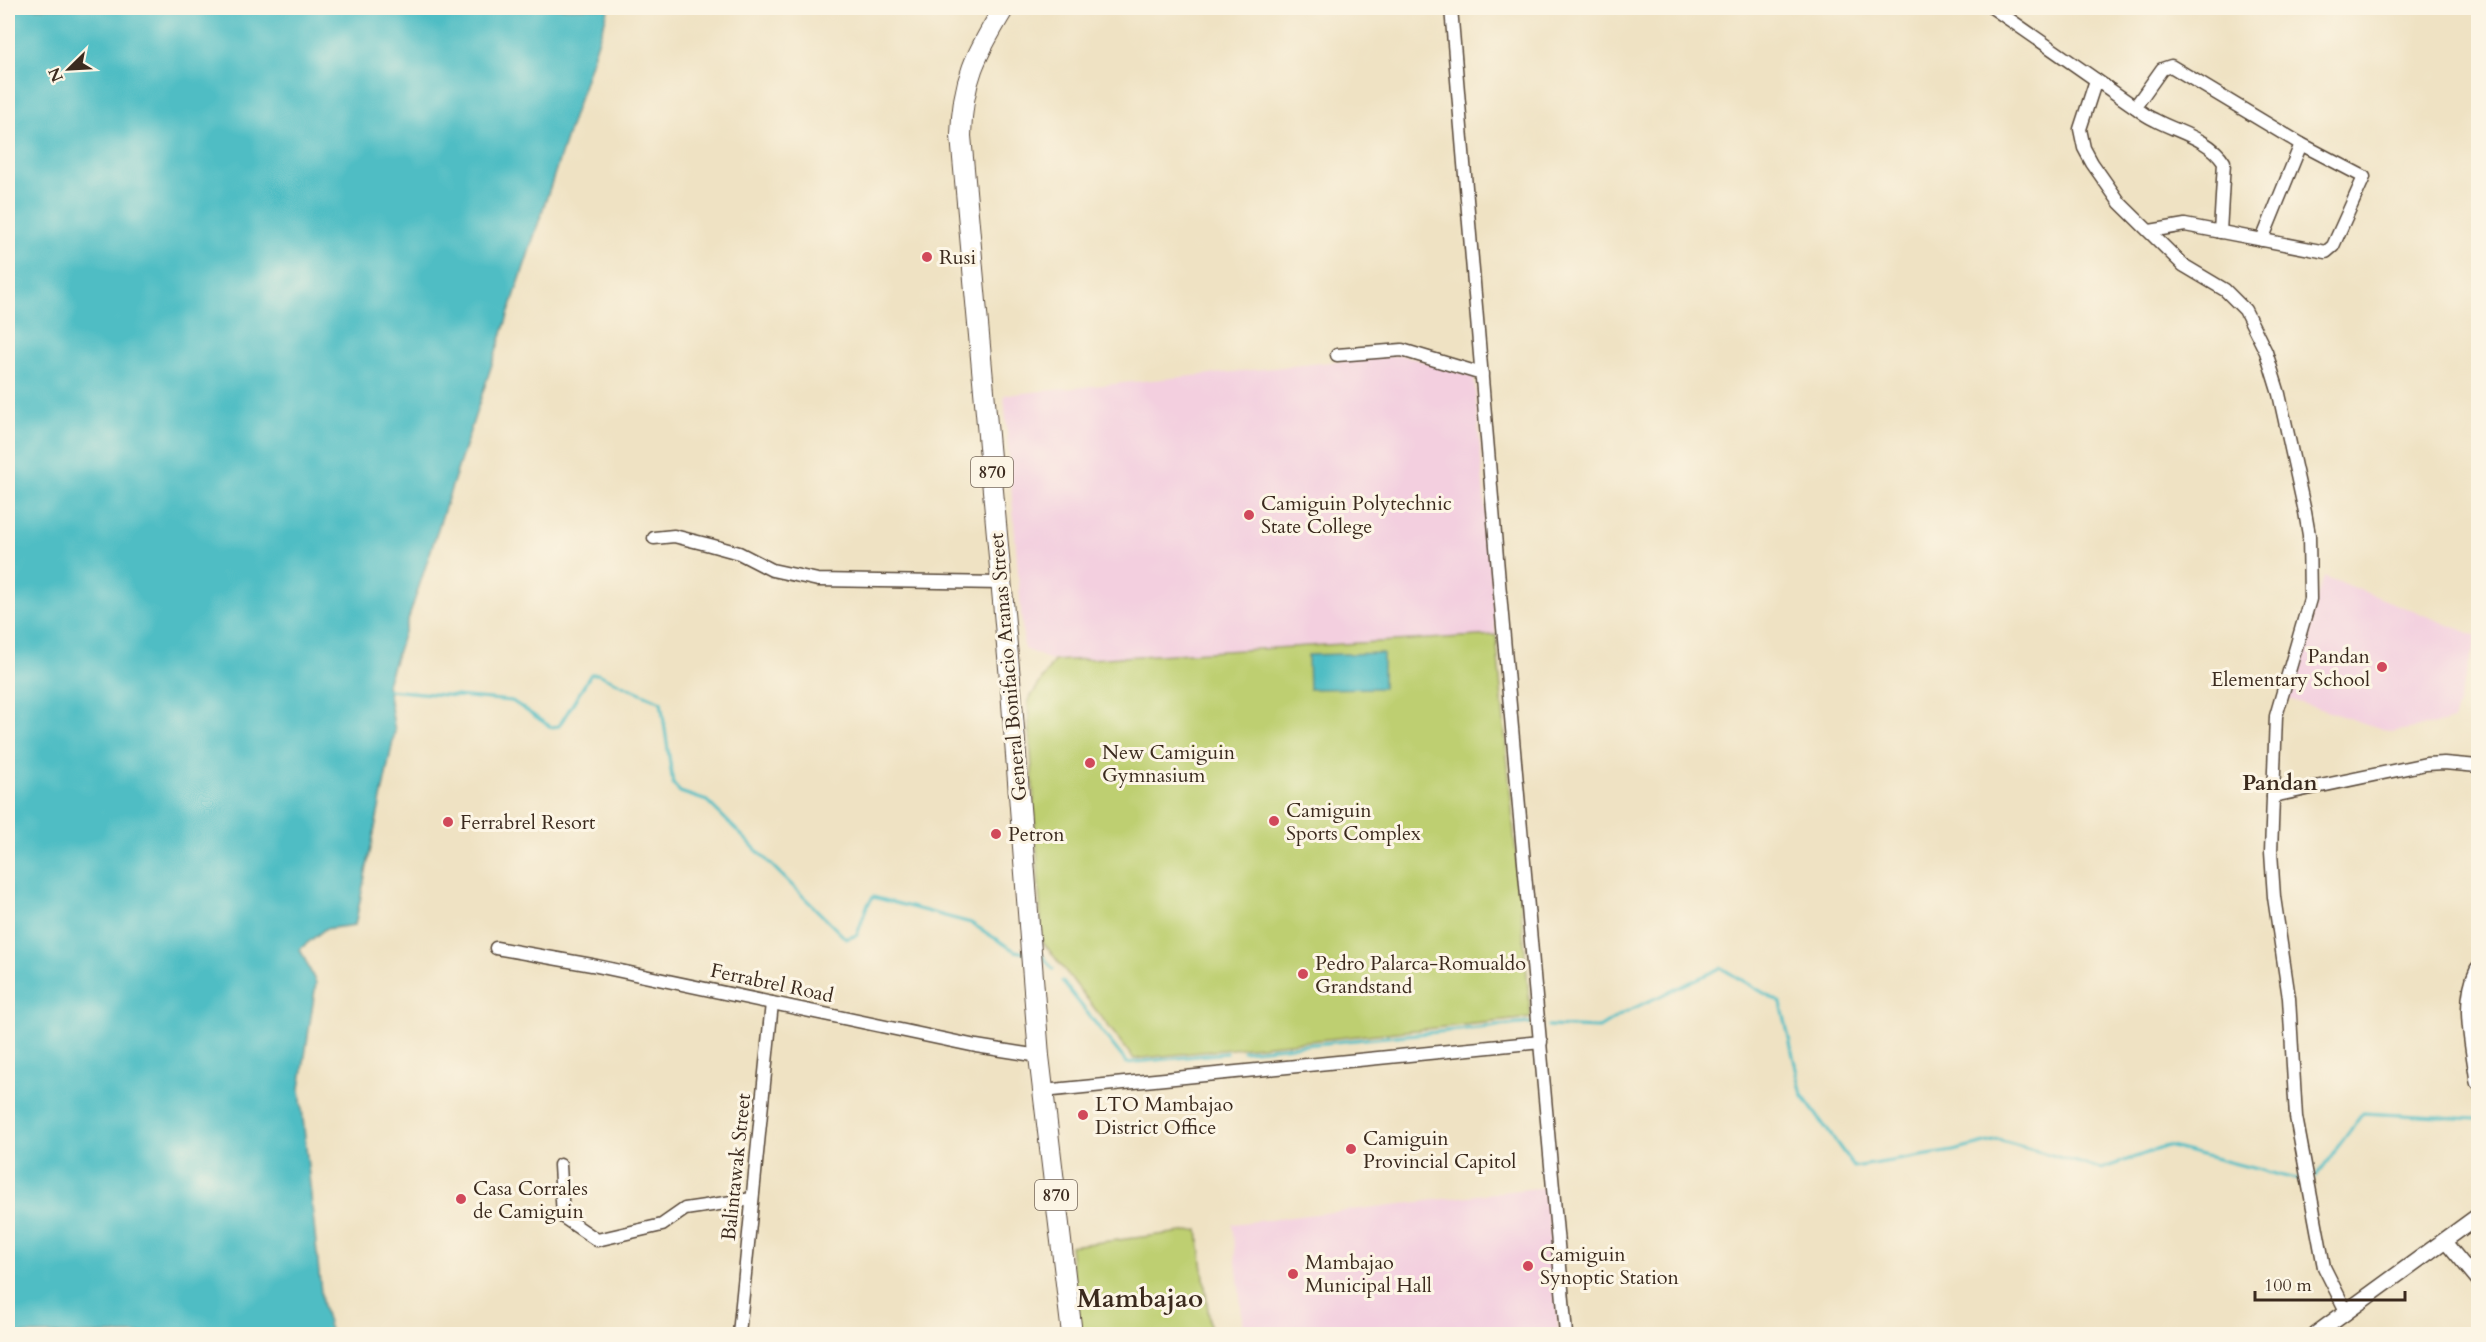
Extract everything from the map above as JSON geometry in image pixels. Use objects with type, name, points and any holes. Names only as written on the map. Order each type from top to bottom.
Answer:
[{"type":"main road","name":"General Bonifacio Aranas Street","points":[[1004,8],[969,74],[963,93],[961,136],[1001,583],[1039,1056],[1072,1335]]},
{"type":"street","points":[[1451,8],[1566,1335]]},
{"type":"street","points":[[1993,8],[2156,121],[2207,145],[2220,156],[2224,162],[2220,232]]},
{"type":"street","points":[[2135,107],[2162,69],[2168,65],[2301,144],[2364,177],[2330,250],[2298,248],[2185,225],[2150,231]]},
{"type":"street","points":[[2096,80],[2080,129],[2084,148],[2120,203],[2183,265],[2225,290],[2245,310],[2266,352],[2279,394],[2294,458],[2309,535],[2310,600],[2276,716],[2271,852],[2274,897],[2289,998],[2295,1118],[2324,1267],[2347,1313]]},
{"type":"street","points":[[2262,240],[2301,144]]},
{"type":"street","points":[[1337,355],[1402,350],[1482,375]]},
{"type":"street","points":[[654,538],[674,536],[710,545],[739,553],[772,570],[818,580],[1001,583]]},
{"type":"street","points":[[2273,796],[2426,764],[2478,766]]},
{"type":"street","name":"Ferrabrel Road","points":[[496,948],[592,965],[976,1046],[1039,1056]]},
{"type":"street","points":[[2478,969],[2473,980],[2470,1009],[2478,1082]]},
{"type":"street","name":"Balintawak Street","points":[[739,1335],[772,1003]]},
{"type":"street","points":[[1044,1091],[1541,1042]]},
{"type":"street","points":[[560,1165],[563,1217],[597,1240],[662,1225],[686,1209],[752,1199]]},
{"type":"street","points":[[2316,1335],[2478,1216]]},
{"type":"street","points":[[2444,1240],[2478,1281]]},
{"type":"shaded area","name":"Camiguin Polytechnic State College","points":[[1401,355],[1474,376],[1496,635],[1054,661],[1024,649],[1004,395]]},
{"type":"shaded area","name":"Pandan Elementary School","points":[[2324,576],[2477,636],[2453,721],[2392,732],[2285,698]]},
{"type":"shaded area","points":[[1546,1187],[1559,1334],[1244,1334],[1232,1224]]},
{"type":"green space","name":"Camiguin Sports Complex","points":[[1496,635],[1531,1018],[1134,1059],[1042,941],[1028,701],[1054,661]]},
{"type":"green space","points":[[1198,1230],[1211,1334],[1080,1334],[1070,1246]]},
{"type":"water","points":[[8,8],[609,8],[387,684],[395,731],[355,925],[325,929],[300,949],[316,983],[300,1089],[322,1302],[331,1334],[8,1334]]},
{"type":"water","points":[[1383,653],[1383,688],[1309,689],[1308,655]]},
{"type":"waterway","points":[[388,690],[512,701],[551,727],[559,726],[591,674],[598,674],[661,702],[673,784],[680,792],[707,801],[846,939],[857,935],[867,906],[873,897],[971,923],[1015,951],[1025,953]]},
{"type":"waterway","points":[[1038,954],[1041,954],[1053,969]]},
{"type":"waterway","points":[[1548,1026],[1599,1028],[1623,1013],[1721,968],[1781,1003],[1802,1095],[1854,1167],[1953,1151],[1998,1140],[2101,1169],[2167,1146],[2299,1180]]},
{"type":"waterway","points":[[1062,981],[1127,1063],[1227,1053]]},
{"type":"waterway","points":[[1243,1051],[1530,1023]]},
{"type":"waterway","points":[[2316,1176],[2363,1113],[2476,1119]]},
{"type":"place","name":"Rusi","points":[[927,257]]},
{"type":"place","name":"Camiguin Polytechnic State College","points":[[1249,515]]},
{"type":"place","name":"Pandan Elementary School","points":[[2382,667]]},
{"type":"place","name":"New Camiguin Gymnasium","points":[[1090,763]]},
{"type":"place","name":"Camiguin Sports Complex","points":[[1274,821]]},
{"type":"place","name":"Ferrabrel Resort","points":[[448,822]]},
{"type":"place","name":"Petron","points":[[996,834]]},
{"type":"place","name":"Pedro Palarca-Romualdo Grandstand","points":[[1303,974]]},
{"type":"place","name":"LTO Mambajao District Office","points":[[1083,1115]]},
{"type":"place","name":"Camiguin Provincial Capitol","points":[[1351,1149]]},
{"type":"place","name":"Casa Corrales de Camiguin","points":[[461,1199]]},
{"type":"place","name":"Camiguin Synoptic Station","points":[[1528,1266]]},
{"type":"place","name":"Mambajao Municipal Hall","points":[[1293,1274]]},
{"type":"district","name":"Pandan","points":[[2280,783]]},
{"type":"district","name":"Mambajao","points":[[1140,1298]]}]
